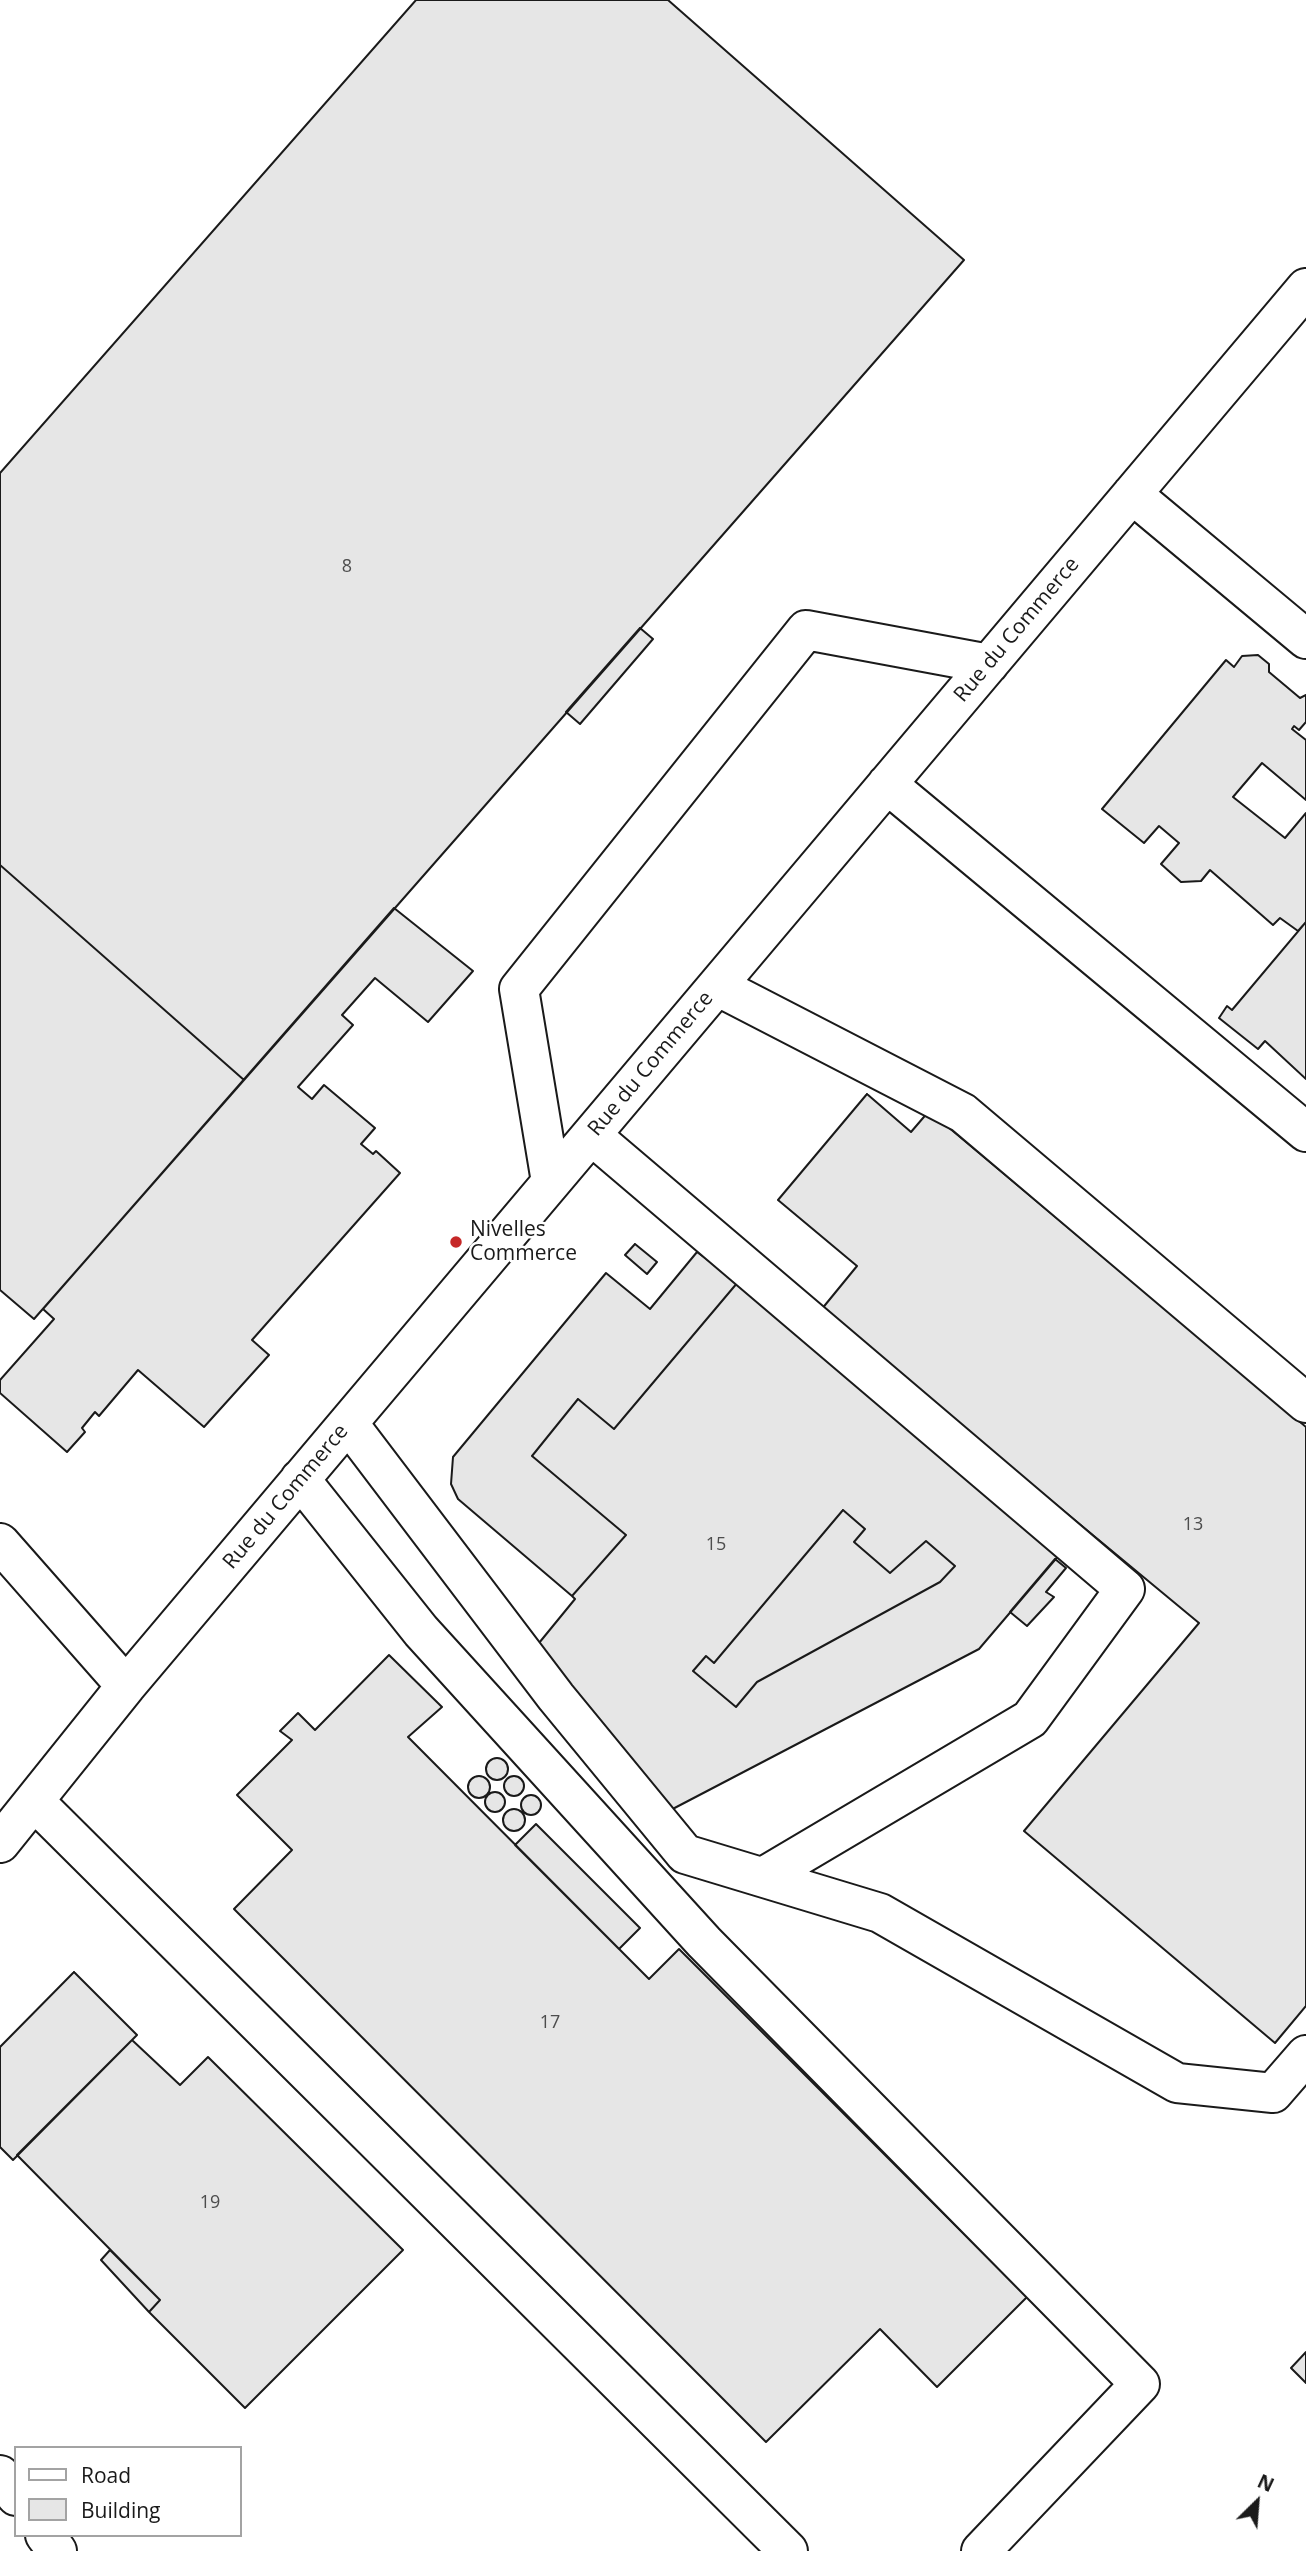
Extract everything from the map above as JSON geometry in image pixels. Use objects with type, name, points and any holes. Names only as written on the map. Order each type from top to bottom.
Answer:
[{"type":"street","name":"Rue du Commerce","points":[[0,1843],[126,1686],[1306,288]]},
{"type":"street","points":[[1132,494],[1306,639]]},
{"type":"street","points":[[551,1182],[519,989],[806,630],[989,664]]},
{"type":"street","points":[[887,784],[1306,1132]]},
{"type":"street","points":[[717,986],[963,1113],[1306,1403]]},
{"type":"street","points":[[591,1135],[1125,1590],[1030,1719],[763,1877]]},
{"type":"street","points":[[348,1423],[556,1697],[685,1854],[880,1913],[1177,2083],[1273,2093],[1306,2054]]},
{"type":"street","points":[[300,1479],[421,1631],[704,1942],[1140,2384],[981,2551]]},
{"type":"street","points":[[0,1543],[126,1686]]},
{"type":"street","points":[[35,1802],[788,2551]]},
{"type":"street","points":[[0,2475],[14,2493]]},
{"type":"building","points":[[416,0],[668,0],[964,260],[244,1080],[0,865],[0,473]]},
{"type":"building","points":[[640,628],[653,639],[580,724],[566,712]]},
{"type":"building","points":[[1258,655],[1269,664],[1269,672],[1300,698],[1306,695],[1306,722],[1299,730],[1294,726],[1292,729],[1306,740],[1306,800],[1262,763],[1233,797],[1285,838],[1306,813],[1306,922],[1298,931],[1280,918],[1273,925],[1210,870],[1201,881],[1181,882],[1161,864],[1179,843],[1159,826],[1144,843],[1102,809],[1226,660],[1234,667],[1242,656]]},
{"type":"building","points":[[0,865],[244,1080],[34,1319],[0,1290]]},
{"type":"building","points":[[394,908],[473,971],[428,1022],[375,978],[342,1015],[353,1025],[298,1087],[312,1099],[324,1085],[375,1128],[361,1144],[373,1154],[376,1151],[400,1173],[252,1340],[269,1355],[204,1427],[138,1370],[99,1416],[95,1412],[82,1428],[85,1432],[67,1452],[0,1393],[0,1380],[54,1319],[43,1309]]},
{"type":"building","points":[[1306,922],[1306,1079],[1265,1041],[1258,1049],[1219,1018],[1227,1006],[1232,1010]]},
{"type":"building","points":[[867,1094],[911,1132],[929,1111],[1306,1427],[1306,2006],[1275,2043],[1024,1831],[1199,1623],[821,1310],[857,1266],[778,1200]]},
{"type":"building","points":[[635,1244],[657,1262],[647,1274],[625,1255]]},
{"type":"building","points":[[697,1252],[738,1282],[614,1429],[578,1399],[532,1456],[626,1535],[572,1596],[458,1499],[451,1484],[453,1457],[606,1273],[650,1309]]},
{"type":"building","points":[[738,1282],[1060,1554],[979,1649],[665,1813],[539,1643],[575,1599],[572,1596],[626,1535],[532,1456],[578,1399],[614,1429]],"holes":[[[843,1510],[865,1529],[854,1542],[890,1573],[926,1541],[955,1566],[940,1582],[757,1682],[736,1707],[693,1671],[706,1656],[714,1663]]]},
{"type":"building","points":[[843,1510],[865,1529],[854,1542],[890,1573],[926,1541],[955,1566],[940,1582],[757,1682],[736,1707],[693,1671],[706,1656],[714,1663]]},
{"type":"building","points":[[1055,1559],[1066,1568],[1046,1592],[1054,1597],[1027,1626],[1010,1612]]},
{"type":"building","points":[[389,1655],[442,1707],[408,1737],[649,1979],[679,1949],[1027,2297],[937,2387],[880,2329],[766,2442],[234,1909],[292,1850],[237,1795],[292,1740],[280,1731],[298,1713],[315,1730]]},
{"type":"building","points":[[497,1758],[505,1761],[508,1769],[505,1777],[497,1780],[489,1777],[486,1769],[489,1761]]},
{"type":"building","points":[[479,1776],[487,1779],[490,1787],[487,1795],[479,1798],[471,1795],[468,1787],[471,1779]]},
{"type":"building","points":[[510,1776],[518,1776],[524,1786],[518,1796],[510,1796],[504,1790],[504,1782]]},
{"type":"building","points":[[495,1792],[502,1795],[505,1802],[502,1809],[495,1812],[488,1809],[485,1802],[488,1795]]},
{"type":"building","points":[[527,1795],[535,1795],[541,1805],[535,1815],[527,1815],[521,1809],[521,1801]]},
{"type":"building","points":[[514,1809],[522,1812],[525,1820],[522,1828],[514,1831],[506,1828],[503,1820],[506,1812]]},
{"type":"building","points":[[536,1824],[640,1928],[619,1949],[515,1845]]},
{"type":"building","points":[[74,1972],[137,2035],[13,2160],[0,2147],[0,2047]]},
{"type":"building","points":[[132,2040],[180,2085],[208,2057],[403,2250],[245,2408],[149,2312],[160,2300],[17,2155]]},
{"type":"building","points":[[110,2250],[160,2300],[149,2312],[101,2260]]},
{"type":"building","points":[[1306,2352],[1306,2383],[1291,2368]]},
{"type":"place","name":"Nivelles Commerce","points":[[456,1242]]}]
